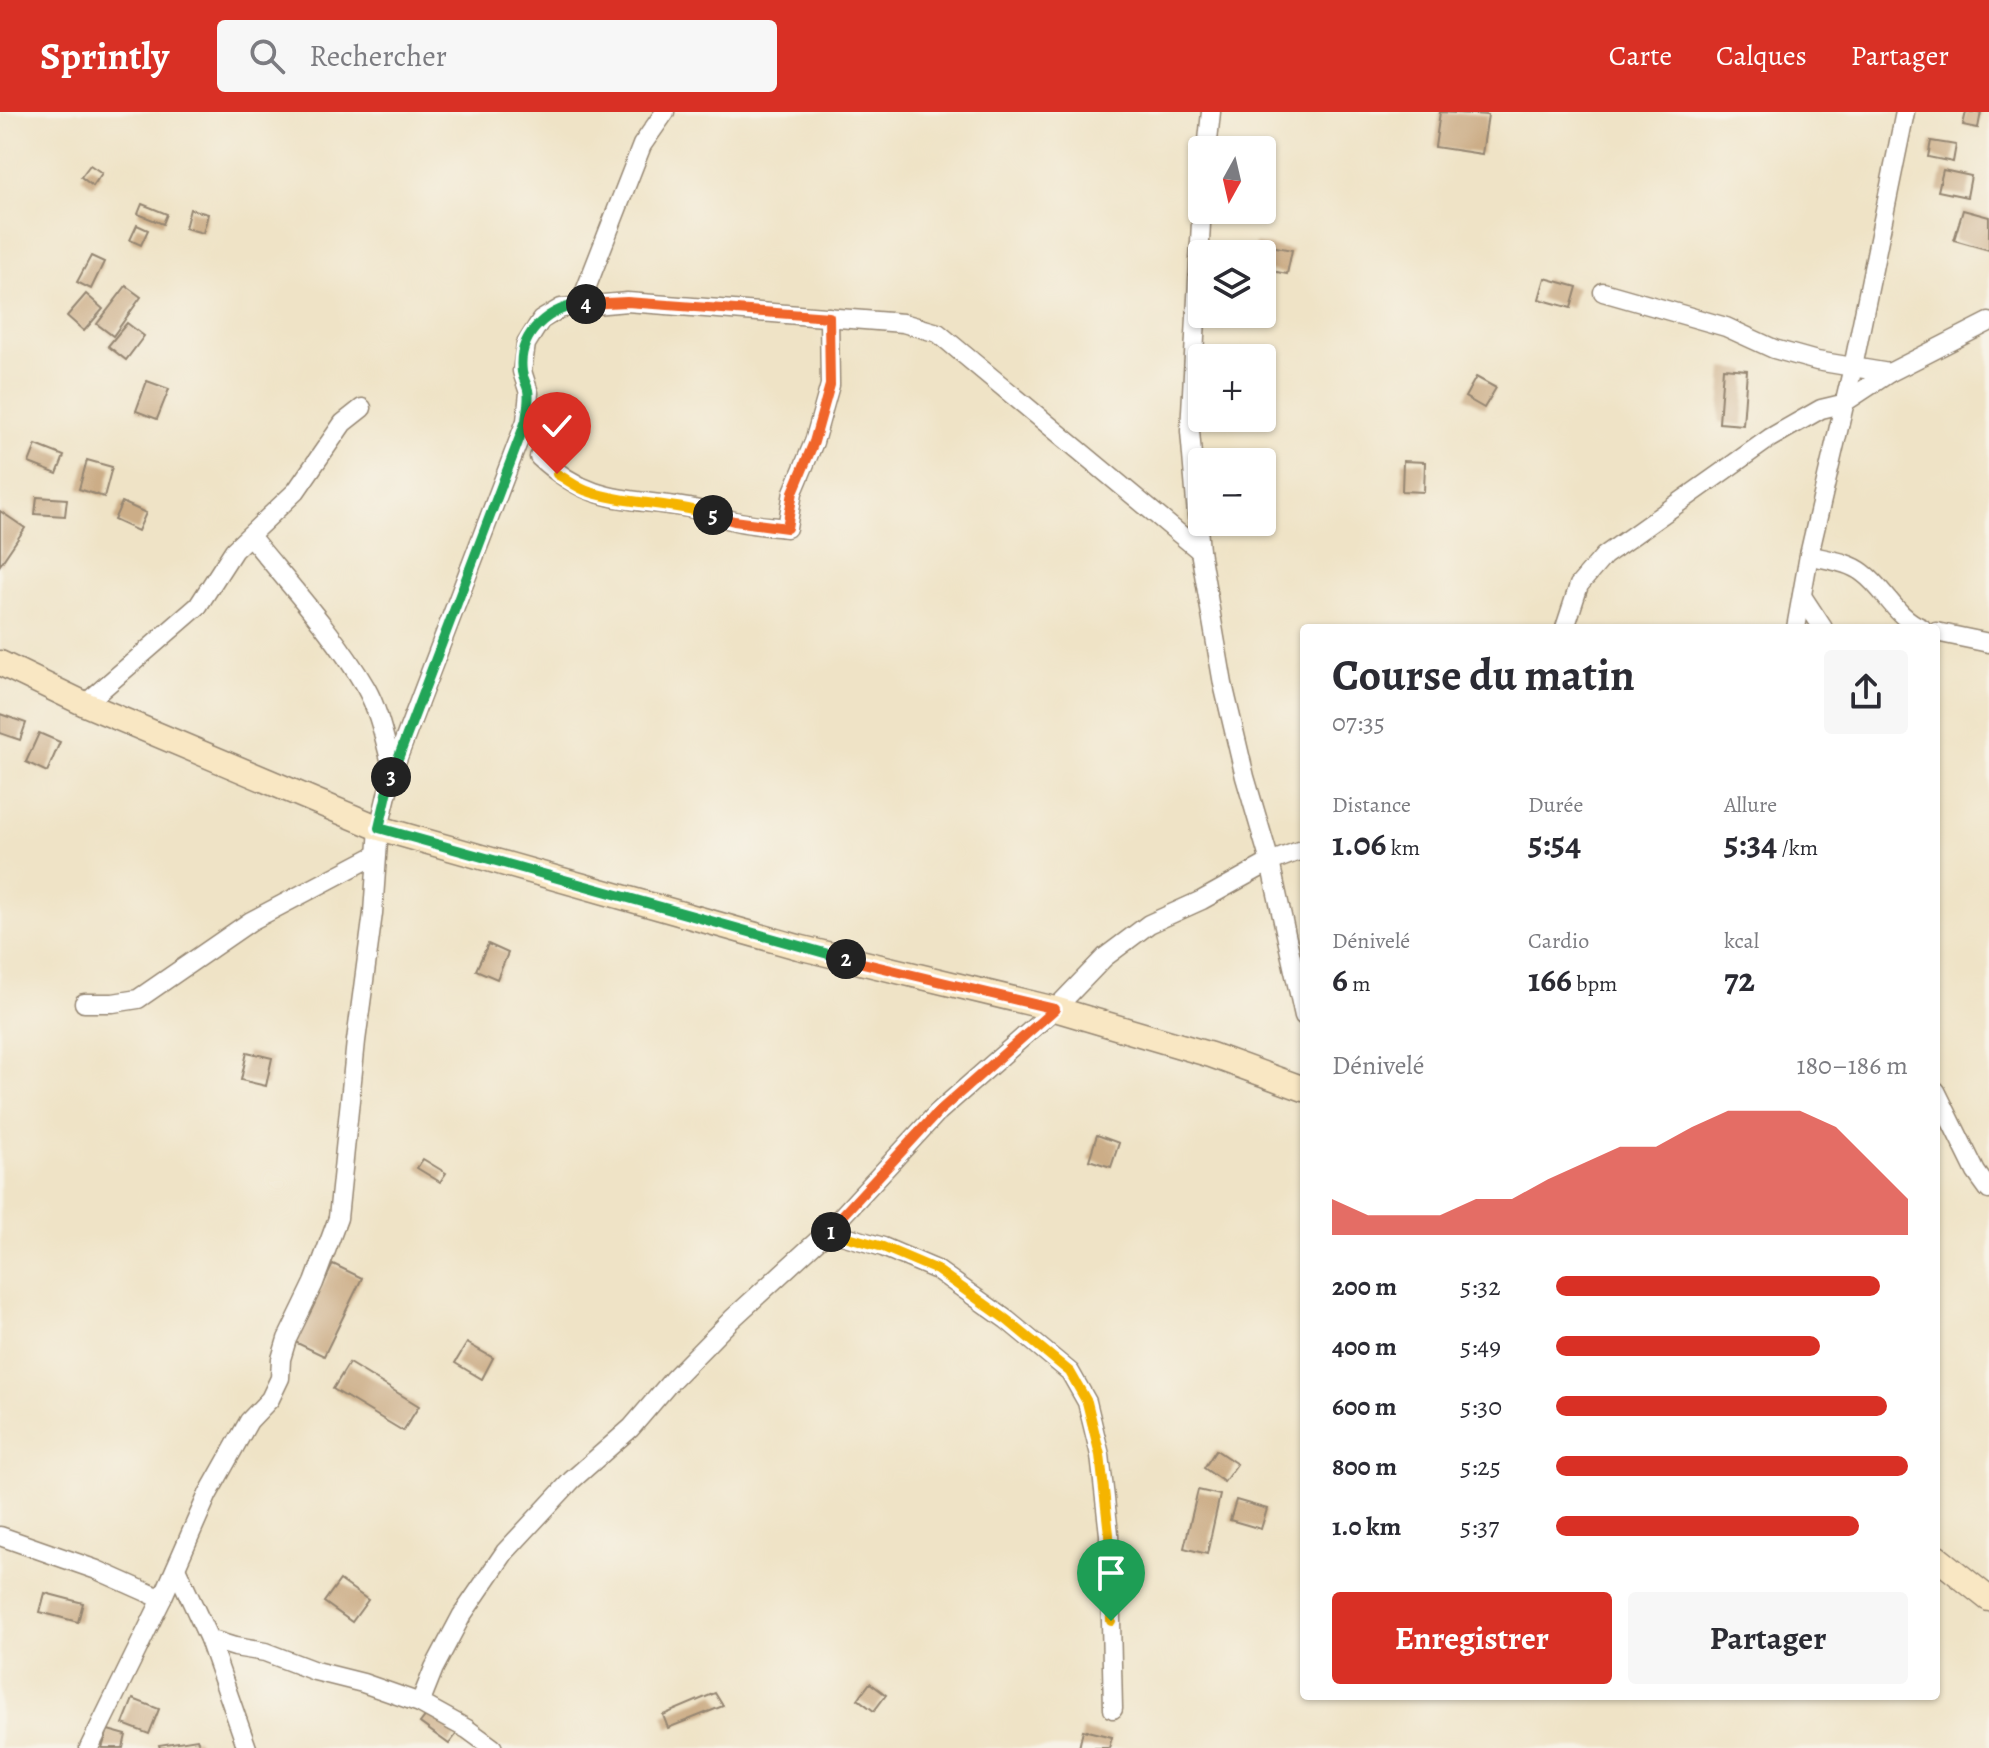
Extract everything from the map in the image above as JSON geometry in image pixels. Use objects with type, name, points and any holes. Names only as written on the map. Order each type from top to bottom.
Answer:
[{"type":"main road","points":[[0,663],[85,704],[379,828],[798,947],[1055,1009],[1211,1055],[1300,1088]]},
{"type":"main road","points":[[1940,1560],[1989,1599]]},
{"type":"street","points":[[580,304],[642,145],[665,112]]},
{"type":"street","points":[[1208,136],[1211,112]]},
{"type":"street","points":[[1797,624],[1905,112]]},
{"type":"street","points":[[1201,224],[1190,431],[1200,551],[1223,684],[1245,777],[1270,862],[1300,998]]},
{"type":"street","points":[[1603,292],[1726,327],[1774,349],[1817,361],[1889,373]]},
{"type":"street","points":[[89,1748],[162,1599],[208,1494],[249,1421],[270,1399],[280,1378],[287,1339],[314,1283],[338,1218],[373,913],[379,828],[393,770],[526,421],[529,393],[522,371],[526,344],[541,320],[561,308],[580,304],[627,302],[903,323],[938,333],[1200,551]]},
{"type":"street","points":[[539,457],[557,474],[588,492],[629,501],[692,508],[734,521],[787,528],[793,492],[814,442],[830,385],[829,317]]},
{"type":"street","points":[[1566,624],[1579,585],[1604,556],[1770,438],[1821,409],[1842,404],[1889,373],[1989,322]]},
{"type":"street","points":[[85,704],[198,606],[234,550],[296,491],[343,423],[362,408]]},
{"type":"street","points":[[250,536],[312,613],[366,689],[379,719],[393,770]]},
{"type":"street","points":[[1809,555],[1850,565],[1864,573],[1899,613],[1916,624]]},
{"type":"street","points":[[1802,596],[1820,624]]},
{"type":"street","points":[[1940,633],[1989,643]]},
{"type":"street","points":[[420,1703],[434,1668],[462,1615],[505,1552],[572,1480],[631,1428],[673,1379],[732,1319],[828,1231],[937,1113],[1055,1009],[1105,957],[1149,924],[1202,900],[1270,862],[1300,851]]},
{"type":"street","points":[[84,1003],[138,999],[251,921],[376,855]]},
{"type":"street","points":[[1940,1099],[1976,1172],[1989,1190]]},
{"type":"street","points":[[828,1231],[883,1247],[937,1270],[1007,1320],[1070,1372],[1087,1402],[1100,1455],[1109,1534],[1113,1709]]},
{"type":"street","points":[[0,1536],[13,1538],[97,1570],[162,1599]]},
{"type":"street","points":[[176,1568],[209,1639],[247,1748]]},
{"type":"street","points":[[209,1639],[265,1652],[315,1671],[420,1703],[467,1729],[493,1748]]},
{"type":"building","points":[[1440,112],[1488,115],[1482,154],[1435,147]]},
{"type":"building","points":[[1966,112],[1981,112],[1978,128],[1963,125]]},
{"type":"building","points":[[1931,141],[1956,145],[1953,162],[1928,157]]},
{"type":"building","points":[[90,165],[102,173],[93,186],[81,177]]},
{"type":"building","points":[[1943,170],[1971,176],[1967,197],[1938,191]]},
{"type":"building","points":[[142,204],[167,214],[163,224],[138,214]]},
{"type":"building","points":[[190,209],[208,214],[203,233],[185,228]]},
{"type":"building","points":[[1963,210],[1989,217],[1989,250],[1954,240]]},
{"type":"building","points":[[137,225],[148,230],[141,245],[130,240]]},
{"type":"building","points":[[1276,247],[1292,250],[1287,274],[1276,272]]},
{"type":"building","points":[[91,256],[104,262],[91,289],[77,282]]},
{"type":"building","points":[[1545,278],[1577,287],[1571,308],[1539,299]]},
{"type":"building","points":[[126,286],[141,297],[113,336],[97,324]]},
{"type":"building","points":[[86,294],[103,309],[84,331],[67,316]]},
{"type":"building","points":[[127,323],[144,336],[126,360],[108,346]]},
{"type":"building","points":[[1723,368],[1747,370],[1743,425],[1719,423]]},
{"type":"building","points":[[1476,377],[1496,388],[1484,408],[1465,397]]},
{"type":"building","points":[[147,381],[169,389],[157,419],[136,411]]},
{"type":"building","points":[[36,445],[64,456],[57,474],[29,463]]},
{"type":"building","points":[[87,460],[112,467],[104,497],[79,489]]},
{"type":"building","points":[[1403,461],[1425,462],[1424,492],[1402,491]]},
{"type":"building","points":[[37,497],[67,499],[65,516],[35,514]]},
{"type":"building","points":[[122,502],[146,513],[138,531],[114,520]]},
{"type":"building","points":[[0,511],[25,528],[0,565]]},
{"type":"building","points":[[0,714],[26,723],[20,740],[0,733]]},
{"type":"building","points":[[39,733],[60,742],[47,772],[26,762]]},
{"type":"building","points":[[488,944],[508,953],[497,979],[476,970]]},
{"type":"building","points":[[247,1052],[272,1058],[266,1086],[241,1080]]},
{"type":"building","points":[[1097,1135],[1119,1143],[1111,1167],[1089,1160]]},
{"type":"building","points":[[423,1159],[446,1173],[440,1182],[417,1168]]},
{"type":"building","points":[[333,1264],[362,1278],[324,1356],[295,1342]]},
{"type":"building","points":[[467,1343],[493,1358],[482,1379],[455,1363]]},
{"type":"building","points":[[349,1363],[419,1406],[403,1431],[333,1389]]},
{"type":"building","points":[[1216,1450],[1237,1464],[1224,1482],[1204,1468]]},
{"type":"building","points":[[1198,1490],[1220,1495],[1207,1554],[1184,1548]]},
{"type":"building","points":[[1236,1500],[1267,1509],[1261,1529],[1230,1520]]},
{"type":"building","points":[[340,1580],[368,1600],[352,1622],[324,1602]]},
{"type":"building","points":[[45,1593],[83,1603],[78,1622],[40,1612]]},
{"type":"building","points":[[870,1683],[886,1695],[874,1711],[858,1699]]},
{"type":"building","points":[[715,1693],[723,1706],[668,1728],[663,1715]]},
{"type":"building","points":[[133,1699],[159,1709],[149,1734],[123,1724]]},
{"type":"building","points":[[430,1710],[458,1732],[449,1744],[420,1723]]},
{"type":"building","points":[[108,1730],[126,1735],[123,1748],[102,1748]]},
{"type":"building","points":[[1083,1730],[1112,1737],[1109,1748],[1079,1748]]},
{"type":"building","points":[[197,1739],[201,1748],[160,1748],[159,1745]]},
{"type":"route","points":[[557,474],[588,492],[629,501],[692,508],[734,521],[787,528],[793,492],[814,442],[830,385],[829,317],[627,302],[580,304],[561,308],[541,320],[526,344],[522,371],[529,393],[526,421],[393,770],[379,828],[798,947],[1055,1009],[937,1113],[828,1231],[883,1247],[937,1270],[1007,1320],[1070,1372],[1087,1402],[1100,1455],[1109,1534],[1111,1621]]}]
